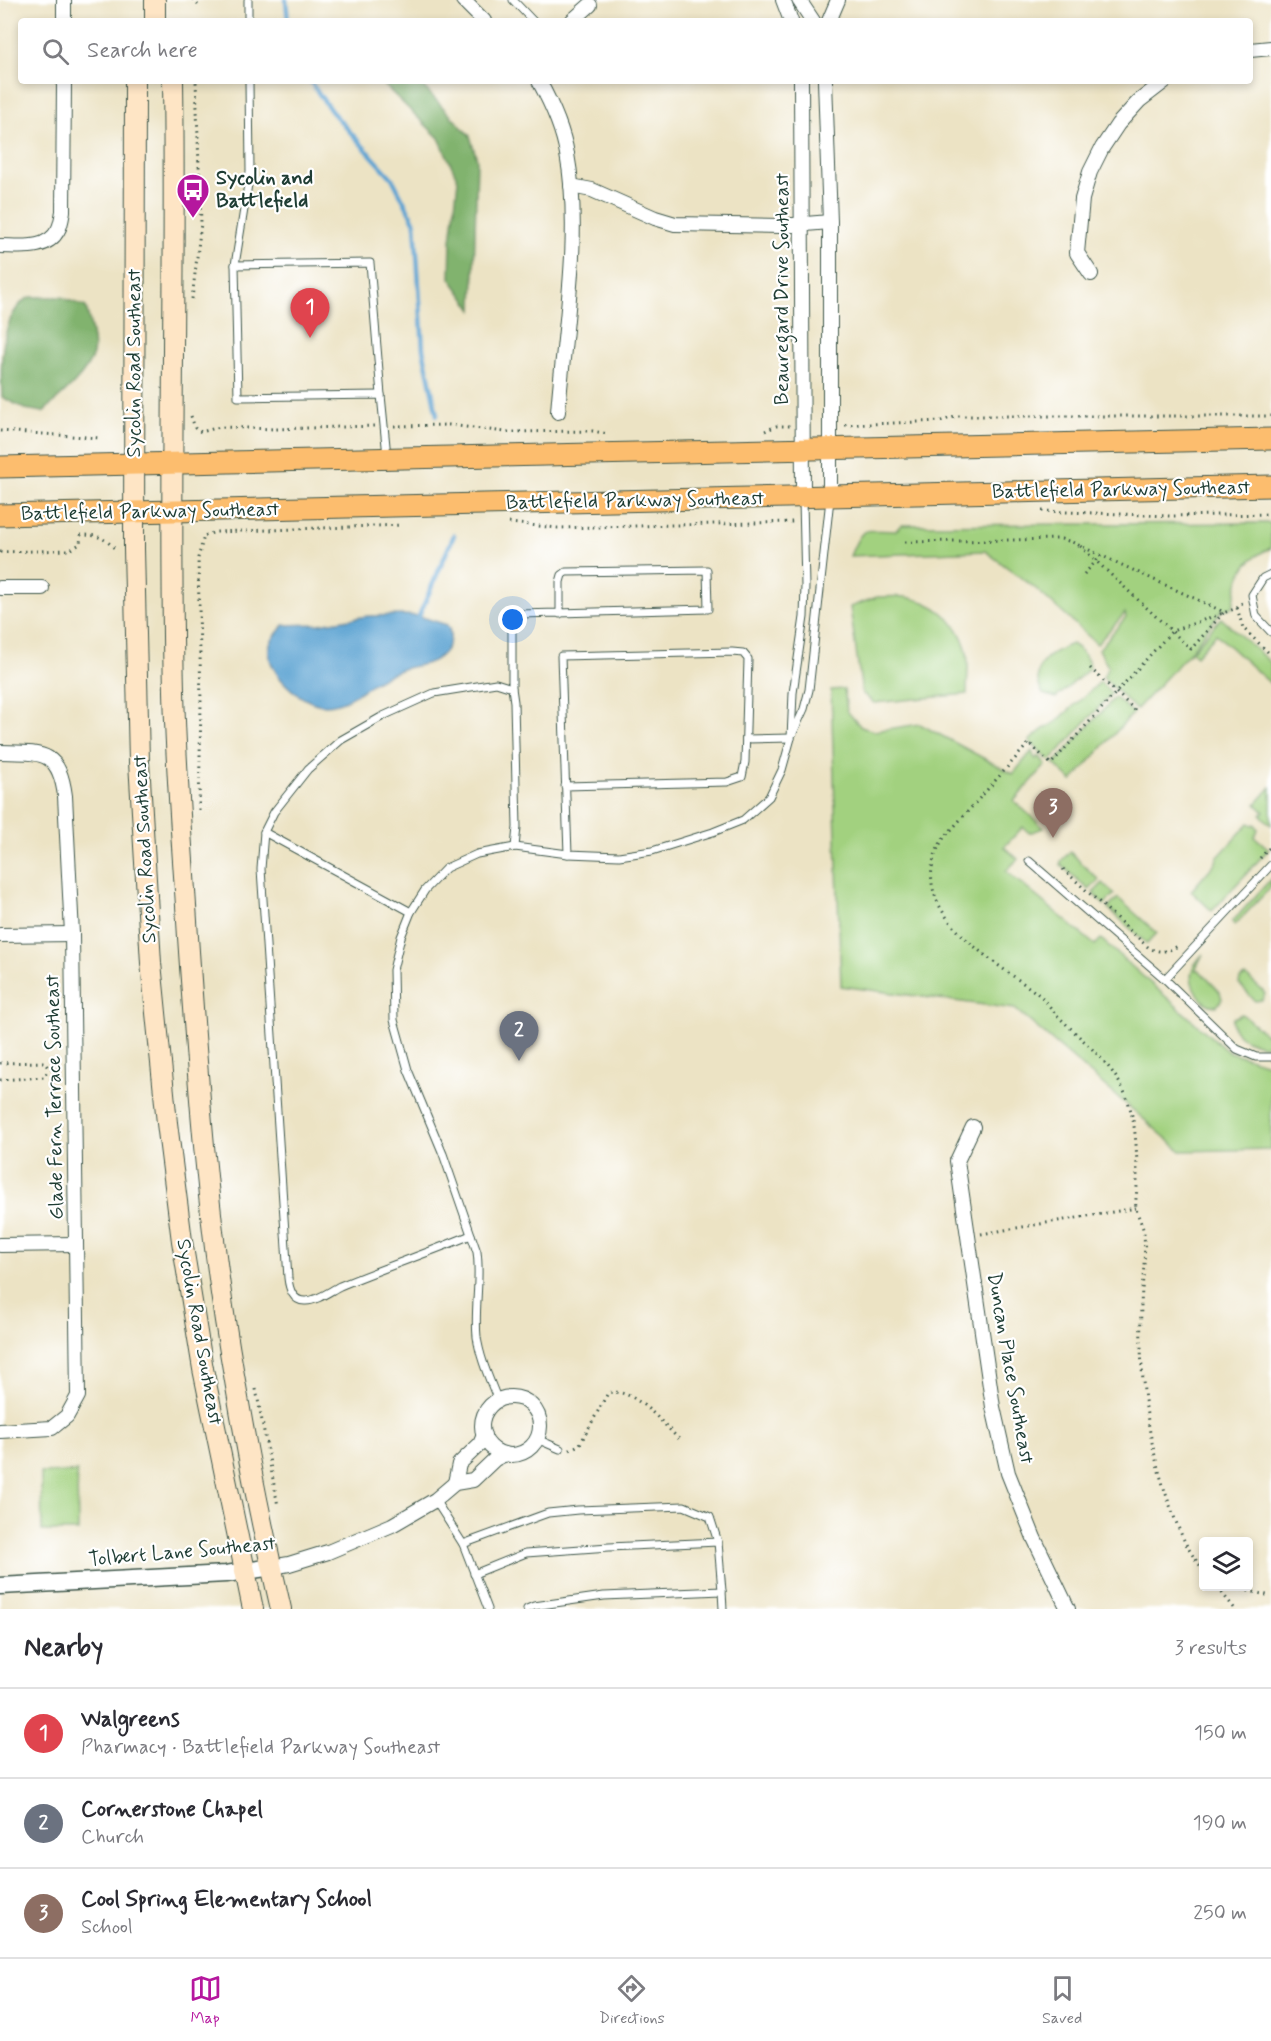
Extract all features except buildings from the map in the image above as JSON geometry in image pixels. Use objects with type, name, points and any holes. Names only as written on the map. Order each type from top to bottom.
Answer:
[{"type":"main road","points":[[155,0],[155,18]]},
{"type":"main road","name":"Sycolin Road Southeast","points":[[135,84],[134,513],[141,808],[151,963],[167,1123],[182,1241],[203,1369],[253,1609]]},
{"type":"main road","name":"Sycolin Road Southeast","points":[[173,84],[172,511],[174,682],[179,807],[203,1123],[214,1234],[233,1373],[281,1609]]},
{"type":"main road","points":[[0,467],[1271,439]]},
{"type":"main road","name":"Battlefield Parkway Southeast","points":[[0,515],[1271,486]]},
{"type":"street","points":[[64,0],[64,18]]},
{"type":"street","points":[[463,0],[481,18]]},
{"type":"street","points":[[831,18],[838,0]]},
{"type":"street","points":[[791,2],[791,18]]},
{"type":"street","points":[[791,2],[810,18]]},
{"type":"street","points":[[575,18],[590,4]]},
{"type":"street","points":[[1253,50],[1271,48]]},
{"type":"street","points":[[0,246],[31,246],[45,243],[58,230],[63,211],[64,84]]},
{"type":"street","points":[[540,84],[550,103],[567,153],[571,186],[572,230],[558,412]]},
{"type":"street","name":"Beauregard Drive Southeast","points":[[801,84],[803,497]]},
{"type":"street","points":[[825,84],[830,222],[831,496]]},
{"type":"street","points":[[1091,274],[1077,253],[1082,199],[1090,172],[1118,124],[1139,101],[1161,84]]},
{"type":"street","points":[[571,186],[592,190],[655,218],[675,224],[781,226],[830,222]]},
{"type":"street","points":[[0,588],[42,588]]},
{"type":"street","name":"Glade Fern Terrace Southeast","points":[[0,752],[44,756],[55,764],[62,775],[72,934],[78,1396],[67,1416],[52,1428],[0,1431]]},
{"type":"street","points":[[0,935],[72,934]]},
{"type":"street","name":"Duncan Place Southeast","points":[[973,1126],[957,1161],[993,1407],[1008,1473],[1034,1538],[1068,1609]]},
{"type":"street","points":[[0,1245],[76,1244]]},
{"type":"street","points":[[507,1398],[519,1399],[532,1406],[540,1422],[537,1439],[520,1454],[505,1454],[489,1445],[484,1435],[484,1415],[498,1401],[507,1398]]},
{"type":"street","name":"Tolbert Lane Southeast","points":[[455,1483],[459,1464],[480,1444],[484,1435]]},
{"type":"street","name":"Tolbert Lane Southeast","points":[[0,1586],[244,1572],[289,1564],[362,1539],[392,1526],[435,1500],[455,1483],[473,1480],[495,1459],[505,1454]]},
{"type":"lane","points":[[248,0],[248,18]]},
{"type":"lane","points":[[513,0],[530,18]]},
{"type":"lane","points":[[249,84],[250,172],[235,265],[238,397],[381,395]]},
{"type":"lane","points":[[235,265],[370,263],[387,457]]},
{"type":"lane","points":[[790,738],[804,709],[809,690],[831,496]]},
{"type":"lane","points":[[498,1401],[478,1342],[476,1303],[478,1264],[471,1235],[442,1154],[408,1070],[394,1020],[393,970],[400,937],[411,912],[425,890],[446,868],[477,854],[515,847],[568,854],[619,856],[651,851],[743,820],[769,797],[783,770],[790,738],[793,693],[804,617],[803,497]]},
{"type":"lane","points":[[515,847],[512,619],[520,615],[560,614],[708,609],[707,570],[566,572],[561,574],[560,614]]},
{"type":"lane","points":[[1271,574],[1263,578],[1252,595],[1256,616],[1271,632]]},
{"type":"lane","points":[[565,786],[727,782],[742,777],[745,762],[748,659],[743,653],[561,656],[565,786],[568,854]]},
{"type":"lane","points":[[471,1235],[304,1302],[297,1299],[291,1291],[288,1278],[261,870],[264,832],[274,812],[308,769],[341,740],[382,716],[434,693],[496,683],[512,688]]},
{"type":"lane","points":[[746,739],[790,738]]},
{"type":"lane","points":[[264,832],[411,912]]},
{"type":"lane","points":[[1029,861],[1165,979],[1237,1049],[1256,1057],[1271,1057]]},
{"type":"lane","points":[[1165,979],[1271,865]]},
{"type":"lane","points":[[537,1439],[560,1449]]},
{"type":"lane","points":[[435,1500],[463,1544],[488,1609]]},
{"type":"lane","points":[[463,1544],[548,1513],[684,1506],[710,1517],[718,1542],[723,1609]]},
{"type":"lane","points":[[474,1574],[526,1553],[718,1542]]},
{"type":"lane","points":[[526,1609],[604,1596],[722,1591]]},
{"type":"path","points":[[193,0],[198,5]]},
{"type":"path","points":[[191,306],[201,223],[196,84]]},
{"type":"path","points":[[191,416],[195,428],[201,432],[220,427],[275,429],[449,425],[506,432],[593,431],[615,436]]},
{"type":"path","points":[[831,426],[941,421],[958,416],[1271,416]]},
{"type":"path","points":[[756,432],[776,426],[802,427]]},
{"type":"path","points":[[0,431],[100,438]]},
{"type":"path","points":[[1036,511],[1171,516],[1271,514]]},
{"type":"path","points":[[503,522],[558,528],[803,521]]},
{"type":"path","points":[[198,814],[201,703],[198,558],[204,536],[215,532],[405,524]]},
{"type":"path","points":[[0,552],[70,550],[80,544],[81,535],[102,537],[116,549]]},
{"type":"path","points":[[905,542],[1061,539],[1224,612]]},
{"type":"path","points":[[1080,546],[1191,649],[1224,612]]},
{"type":"path","points":[[1084,574],[1101,556]]},
{"type":"path","points":[[1199,1565],[1190,1555],[1167,1497],[1152,1447],[1145,1410],[1142,1340],[1144,1232],[1136,1208],[1134,1126],[1131,1106],[1118,1078],[1041,996],[996,964],[950,924],[936,899],[931,882],[931,866],[943,839],[1029,743],[1051,764],[1172,631],[1237,608],[1252,595]]},
{"type":"path","points":[[1237,608],[1243,628],[1271,655]]},
{"type":"path","points":[[1090,668],[1137,712]]},
{"type":"path","points":[[1255,863],[1271,846]]},
{"type":"path","points":[[1063,869],[1149,948],[1158,952],[1168,951],[1178,947],[1185,940]]},
{"type":"path","points":[[0,1063],[44,1062],[49,1069]]},
{"type":"path","points":[[49,1069],[64,1070]]},
{"type":"path","points":[[0,1080],[44,1077],[49,1069]]},
{"type":"path","points":[[967,1236],[1136,1208]]},
{"type":"path","points":[[256,1387],[280,1514]]},
{"type":"path","points":[[560,1449],[569,1451],[580,1444],[608,1393],[614,1391],[625,1392],[634,1398],[679,1439]]},
{"type":"path","points":[[1220,1591],[1235,1609]]},
{"type":"path","points":[[1249,1591],[1271,1596]]},
{"type":"green space","points":[[383,84],[421,84],[470,136],[477,159],[473,310],[450,278],[451,241],[458,180],[439,138]]},
{"type":"green space","points":[[30,297],[61,297],[86,307],[93,337],[93,354],[85,370],[72,386],[43,412],[25,409],[2,397],[2,356],[7,327],[20,304]]},
{"type":"green space","points":[[1271,523],[1271,548],[1247,564],[1239,579],[1233,607],[1222,610],[1189,653],[1136,710],[1103,677],[1108,667],[1099,649],[1126,617],[1125,613],[1097,644],[1035,588],[985,551],[850,556],[858,539],[865,532],[870,530],[895,531],[902,525]]},
{"type":"green space","points":[[877,597],[916,599],[935,608],[951,621],[966,648],[967,694],[874,703],[862,693],[850,607]]},
{"type":"green space","points":[[1221,618],[1271,663],[1271,684],[1216,634],[1196,656],[1191,652]]},
{"type":"green space","points":[[1072,644],[1084,654],[1090,668],[1056,698],[1043,694],[1038,676],[1043,662],[1055,652]]},
{"type":"green space","points":[[1100,682],[1112,693],[1050,761],[1029,741],[1056,722]]},
{"type":"green space","points":[[844,689],[847,711],[861,727],[874,731],[920,724],[1013,774],[1032,751],[1036,759],[1039,756],[1046,765],[1014,801],[1044,828],[1029,833],[1023,827],[1004,847],[1018,859],[1006,871],[1095,945],[1101,939],[1227,1051],[1271,1065],[1271,1149],[1181,1151],[1015,1009],[841,986],[831,690]]},
{"type":"green space","points":[[1115,697],[1133,713],[1072,781],[1054,764]]},
{"type":"green space","points":[[1271,787],[1271,825],[1261,815],[1264,812],[1256,804]]},
{"type":"green space","points":[[1249,823],[1255,824],[1258,829],[1255,837],[1269,849],[1212,911],[1191,891]]},
{"type":"green space","points":[[1070,852],[1099,880],[1089,890],[1061,865],[1061,861]]},
{"type":"green space","points":[[1271,879],[1271,887],[1235,925],[1232,922]]},
{"type":"green space","points":[[1103,883],[1114,894],[1104,905],[1093,893]]},
{"type":"green space","points":[[1118,898],[1157,933],[1147,944],[1108,908]]},
{"type":"green space","points":[[1203,954],[1195,970],[1199,970],[1220,992],[1222,999],[1217,1006],[1201,999],[1192,982],[1192,970]]},
{"type":"green space","points":[[1246,976],[1265,994],[1262,1000],[1255,1001],[1239,984],[1240,979]]},
{"type":"green space","points":[[1242,1014],[1267,1035],[1271,1032],[1271,1045],[1258,1044],[1239,1035],[1235,1030],[1233,1018]]},
{"type":"green space","points":[[77,1472],[78,1531],[42,1531],[41,1473]]},
{"type":"water","points":[[368,616],[419,616],[447,625],[450,638],[443,654],[426,664],[392,673],[343,701],[326,705],[307,700],[288,686],[273,668],[269,648],[284,625],[319,624]]},
{"type":"waterway","points":[[286,0],[288,18]]},
{"type":"waterway","points":[[312,84],[331,111],[392,178],[415,223],[423,349],[437,415]]},
{"type":"waterway","points":[[419,616],[454,535]]},
{"type":"place","name":"Sycolin and Battlefield","points":[[193,219]]},
{"type":"place","name":"Walgreens","points":[[310,338]]},
{"type":"place","name":"Cool Spring Elementary School","points":[[1053,838]]},
{"type":"place","name":"Cornerstone Chapel","points":[[519,1061]]}]
